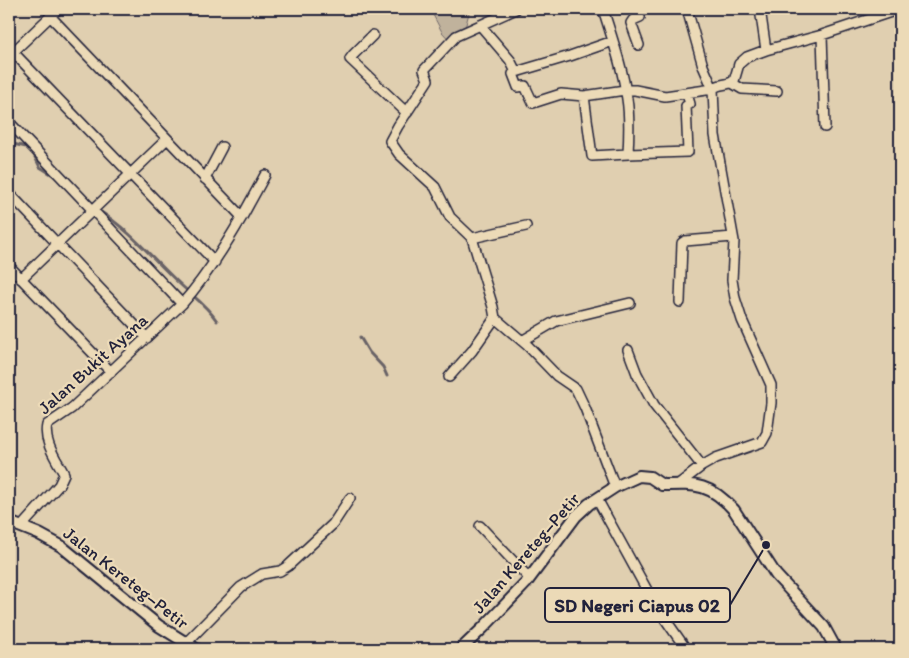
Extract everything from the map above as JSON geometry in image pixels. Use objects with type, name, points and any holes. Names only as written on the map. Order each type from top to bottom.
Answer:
[{"type":"street","points":[[58,9],[11,54],[130,173],[215,262]]},
{"type":"street","points":[[516,9],[456,36],[424,70],[428,80],[390,141],[399,154],[435,187],[450,217],[472,238],[495,318],[522,341],[557,376],[576,389],[616,487]]},
{"type":"street","points":[[602,9],[613,41],[625,90],[629,124],[628,154]]},
{"type":"street","points":[[637,9],[640,17],[631,23],[639,45]]},
{"type":"street","points":[[680,483],[716,458],[762,442],[767,433],[772,391],[769,379],[742,320],[735,298],[732,280],[734,237],[715,135],[713,88],[703,66],[687,9]]},
{"type":"street","points":[[760,9],[766,50]]},
{"type":"street","points":[[613,41],[516,72],[513,74],[518,87],[525,86],[533,103],[558,94],[584,96],[625,90],[642,91],[665,96],[687,94],[732,83],[736,79],[738,66],[747,57],[766,50],[822,36],[900,9]]},
{"type":"street","points":[[50,16],[242,217]]},
{"type":"street","points":[[480,25],[510,60],[516,72]]},
{"type":"street","points":[[373,35],[350,59],[407,113]]},
{"type":"street","points":[[822,36],[826,127]]},
{"type":"street","points":[[732,83],[739,88],[777,91]]},
{"type":"street","points":[[584,96],[592,156],[688,152],[686,106],[690,104],[687,94]]},
{"type":"street","points":[[9,122],[182,304]]},
{"type":"street","points":[[20,279],[167,139]]},
{"type":"street","points":[[205,178],[222,147]]},
{"type":"street","name":"Jalan Bukit Ayana","points":[[21,527],[59,486],[64,474],[48,443],[47,425],[65,414],[111,372],[182,304],[197,287],[215,262],[265,175]]},
{"type":"street","points":[[9,193],[147,338]]},
{"type":"street","points":[[472,238],[526,226]]},
{"type":"street","points":[[680,302],[682,243],[734,237]]},
{"type":"street","points":[[9,266],[111,372]]},
{"type":"street","points":[[522,341],[556,321],[630,303]]},
{"type":"street","points":[[449,377],[472,351],[495,318]]},
{"type":"street","points":[[628,350],[640,381],[654,405],[702,466]]},
{"type":"street","name":"Jalan Kereteg–Petir","points":[[460,649],[483,628],[530,578],[576,516],[597,498],[634,478],[644,476],[650,477],[662,485],[680,483],[697,485],[712,491],[727,501],[776,575],[824,627],[836,649]]},
{"type":"street","points":[[186,643],[241,586],[262,574],[280,571],[288,566],[332,524],[350,498]]},
{"type":"street","points":[[597,498],[654,603],[686,649]]},
{"type":"street","name":"Jalan Kereteg–Petir","points":[[9,522],[62,546],[159,626],[196,649]]},
{"type":"street","points":[[480,526],[530,578]]},
{"type":"shaded area","points":[[430,9],[470,9],[464,32],[453,44],[442,32]]},
{"type":"waterway","points":[[9,143],[26,147],[34,155],[40,167],[56,177]]},
{"type":"waterway","points":[[98,210],[131,236],[204,306],[217,321]]},
{"type":"waterway","points":[[360,337],[369,352],[383,367],[387,376]]},
{"type":"place","name":"SD Negeri Ciapus 02","points":[[766,545]]}]
